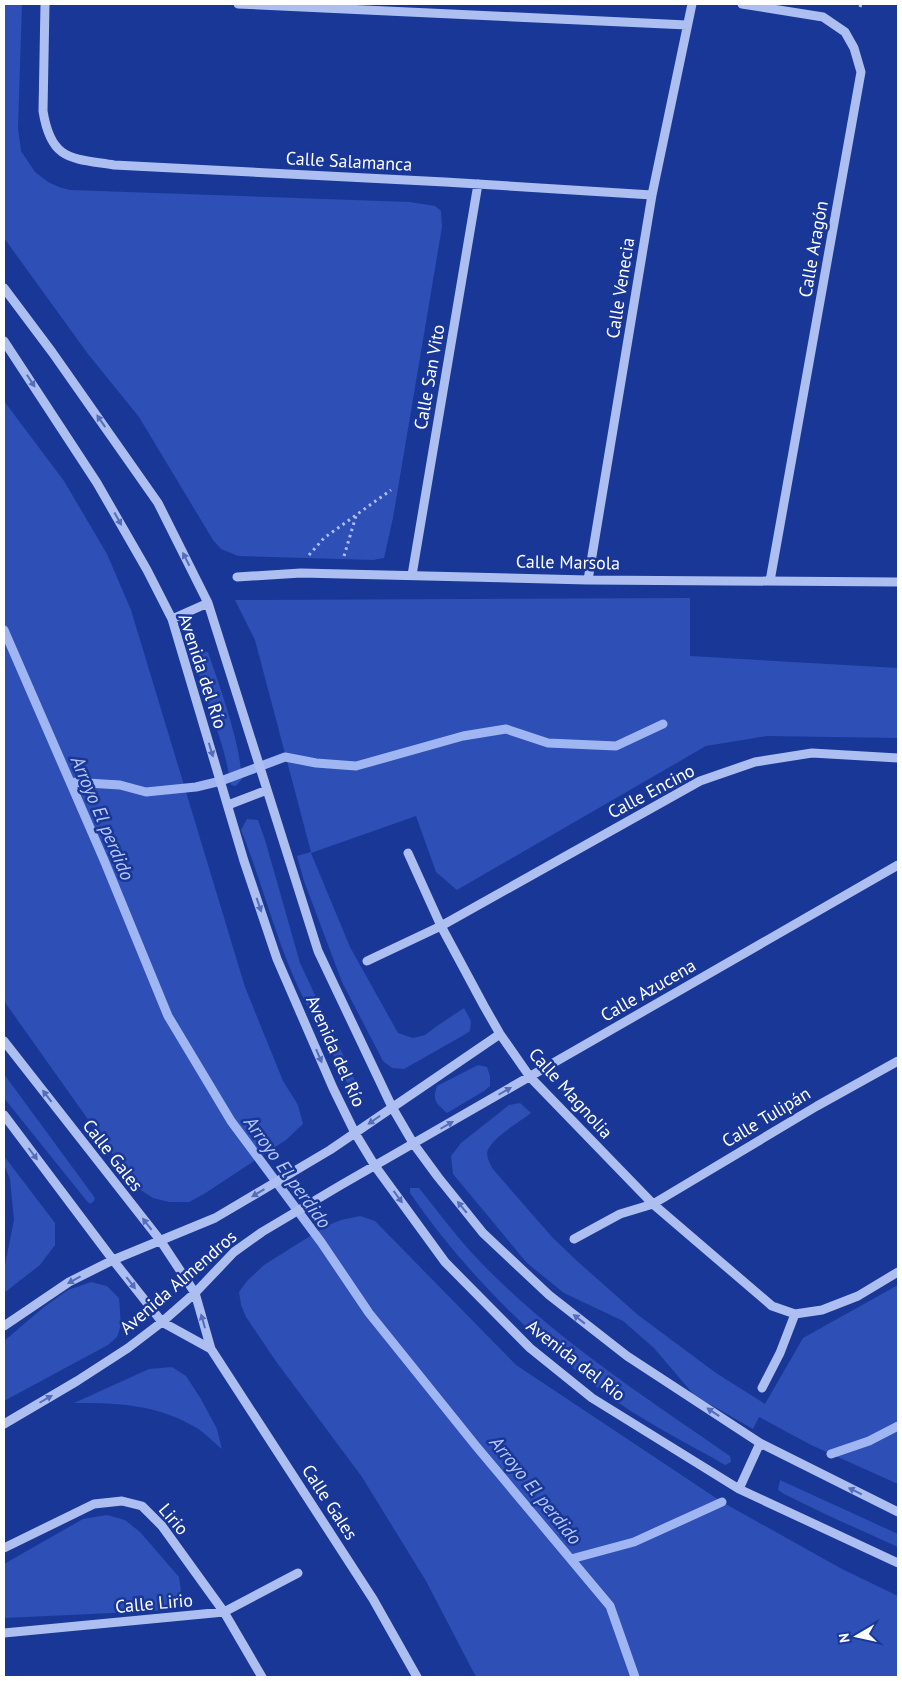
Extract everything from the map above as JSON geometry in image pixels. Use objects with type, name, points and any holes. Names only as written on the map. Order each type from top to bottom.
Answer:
[{"type":"street","name":"Calle Salamanca","points":[[45,4],[43,112],[51,140],[62,154],[114,165],[652,195]]},
{"type":"street","points":[[238,4],[687,25]]},
{"type":"street","name":"Calle Venecia","points":[[588,580],[652,195],[692,4]]},
{"type":"street","name":"Calle Aragón","points":[[742,4],[823,17],[844,32],[854,48],[861,72],[770,581]]},
{"type":"street","name":"Calle San Vito","points":[[412,575],[478,184]]},
{"type":"street","name":"Avenida del Río","points":[[4,288],[52,352],[158,503],[208,603],[318,951],[392,1107],[414,1143],[438,1176],[483,1233],[549,1296],[628,1356],[760,1442],[898,1512]]},
{"type":"street","name":"Avenida del Río","points":[[4,341],[98,482],[172,620],[244,861],[277,959],[333,1088],[375,1166],[450,1268],[530,1348],[592,1398],[739,1489],[898,1563]]},
{"type":"street","name":"Calle Marsola","points":[[237,577],[301,572],[588,580],[898,582]]},
{"type":"street","points":[[172,620],[208,603]]},
{"type":"street","name":"Calle Encino","points":[[367,961],[441,926],[700,781],[755,762],[812,753],[898,758]]},
{"type":"street","points":[[228,805],[267,790]]},
{"type":"street","name":"Calle Magnolia","points":[[408,853],[441,926],[500,1034],[530,1077],[652,1204],[772,1306],[794,1314]]},
{"type":"street","name":"Calle Azucena","points":[[375,1166],[898,866]]},
{"type":"street","points":[[392,1107],[500,1034]]},
{"type":"street","name":"Calle Gales","points":[[4,1041],[160,1240],[195,1293],[211,1348],[373,1599],[417,1677]]},
{"type":"street","name":"Calle Tulipán","points":[[574,1239],[620,1214],[652,1204],[817,1106],[898,1061]]},
{"type":"street","name":"Avenida Almendros","points":[[4,1326],[69,1282],[112,1260],[215,1218],[330,1150],[392,1107]]},
{"type":"street","name":"Calle Gales","points":[[4,1115],[112,1260],[162,1322],[211,1348]]},
{"type":"street","name":"Avenida Almendros","points":[[4,1424],[77,1382],[128,1348],[195,1293],[234,1252],[262,1232],[375,1166]]},
{"type":"street","points":[[762,1388],[780,1353],[794,1314],[822,1310],[858,1296],[898,1272]]},
{"type":"street","points":[[739,1489],[760,1442]]},
{"type":"street","name":"Lirio","points":[[4,1548],[94,1504],[122,1501],[142,1506],[162,1526],[224,1612],[262,1677]]},
{"type":"street","name":"Calle Lirio","points":[[4,1633],[224,1612],[298,1573]]},
{"type":"path","points":[[301,572],[307,558],[324,538],[391,490]]},
{"type":"path","points":[[339,574],[356,516]]},
{"type":"shaded area","points":[[4,4],[22,4],[18,128],[21,151],[35,172],[48,182],[70,190],[410,202],[435,206],[441,211],[442,227],[393,518],[384,558],[373,560],[238,556],[221,549],[213,540],[139,417],[88,354],[4,238]]},
{"type":"shaded area","points":[[4,401],[64,481],[107,554],[131,610],[245,987],[283,1081],[298,1105],[303,1124],[286,1140],[189,1202],[169,1202],[153,1198],[136,1187],[4,1001]]},
{"type":"shaded area","points":[[690,598],[690,656],[898,668],[898,738],[767,736],[706,746],[457,890],[436,872],[416,816],[311,853],[350,947],[398,1033],[413,1038],[425,1035],[464,1008],[471,1021],[470,1031],[464,1035],[404,1069],[392,1068],[383,1061],[342,982],[304,881],[297,856],[311,852],[255,640],[235,600]]},
{"type":"shaded area","points":[[197,652],[208,652],[229,715],[242,779],[236,786],[231,785],[222,745],[201,682]]},
{"type":"shaded area","points":[[247,819],[258,820],[300,963],[360,1091],[353,1092],[348,1085],[290,969],[241,830]]},
{"type":"shaded area","points":[[478,1065],[487,1067],[490,1076],[490,1086],[447,1113],[436,1101],[437,1086]]},
{"type":"shaded area","points":[[4,1074],[95,1198],[90,1204],[4,1098]]},
{"type":"shaded area","points":[[520,1103],[531,1113],[493,1142],[487,1153],[492,1168],[552,1237],[638,1315],[716,1373],[765,1404],[803,1338],[898,1285],[898,1484],[811,1445],[759,1417],[753,1429],[694,1395],[654,1348],[623,1321],[564,1293],[527,1263],[453,1174],[451,1156],[461,1143],[509,1105]]},
{"type":"shaded area","points":[[4,1156],[55,1223],[55,1245],[40,1265],[4,1293],[4,1270],[14,1220],[10,1179],[4,1165]]},
{"type":"shaded area","points":[[410,1188],[419,1188],[471,1252],[530,1309],[628,1386],[730,1456],[731,1462],[725,1465],[662,1430],[617,1402],[575,1370],[523,1324],[474,1274],[430,1221],[410,1193]]},
{"type":"shaded area","points":[[360,1216],[375,1221],[516,1365],[722,1502],[842,1569],[898,1596],[898,1677],[476,1677],[426,1581],[362,1477],[275,1360],[246,1317],[241,1305],[239,1292],[247,1281],[264,1265],[326,1226],[341,1220]]},
{"type":"shaded area","points":[[91,1282],[107,1286],[119,1298],[121,1325],[117,1337],[108,1345],[4,1401],[4,1341],[44,1307],[68,1290]]},
{"type":"shaded area","points":[[172,1367],[186,1376],[201,1399],[217,1429],[222,1449],[198,1429],[180,1419],[151,1409],[136,1406],[74,1403],[149,1369]]},
{"type":"shaded area","points":[[780,1480],[898,1534],[898,1547],[784,1494],[778,1490]]},
{"type":"shaded area","points":[[107,1515],[125,1520],[140,1532],[179,1577],[181,1591],[173,1606],[156,1611],[4,1618],[4,1564],[83,1519]]},
{"type":"waterway","name":"Arroyo El perdido","points":[[4,630],[104,860],[168,1016],[231,1121],[321,1242],[369,1313],[476,1446],[610,1606],[635,1677]]},
{"type":"waterway","points":[[70,782],[120,785],[146,792],[196,787],[221,781],[285,757],[316,763],[356,766],[463,736],[506,729],[548,743],[616,746],[663,724]]},
{"type":"waterway","points":[[831,1454],[869,1441],[898,1426]]},
{"type":"waterway","points":[[571,1559],[634,1542],[722,1502]]}]
